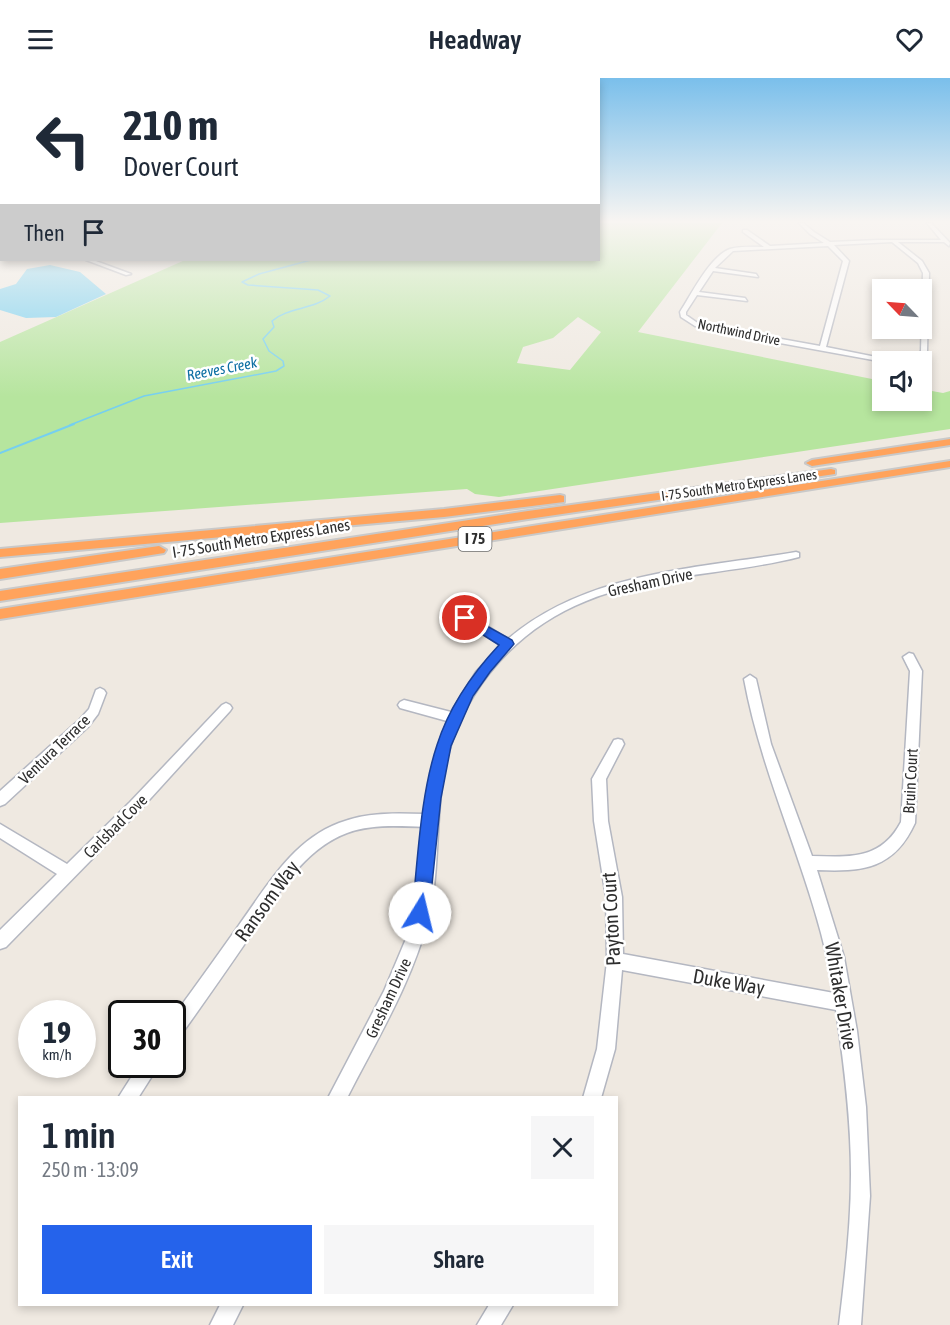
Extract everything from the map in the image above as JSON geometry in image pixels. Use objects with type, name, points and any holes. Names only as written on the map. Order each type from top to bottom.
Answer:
[{"type":"highway","name":"I 75","points":[[0,553],[444,513],[600,495],[950,442]]},
{"type":"highway","name":"I-75 South Metro Express Lanes","points":[[1,596],[950,453]]},
{"type":"highway","name":"I 75","points":[[0,614],[950,464]]},
{"type":"highway","name":"I-75 South Metro Express Lanes","points":[[0,573],[115,558],[143,551],[528,515]]},
{"type":"highway","points":[[0,564],[143,551]]},
{"type":"street","name":"Northwind Drive","points":[[704,281],[683,312],[683,316],[692,322],[709,328],[872,357]]},
{"type":"street","points":[[823,348],[841,281]]},
{"type":"street","points":[[924,351],[926,281]]},
{"type":"street","points":[[696,293],[745,300]]},
{"type":"street","points":[[682,326],[692,322]]},
{"type":"street","name":"Gresham Drive","points":[[338,1096],[392,996],[417,932],[424,893],[439,764],[454,718],[485,668],[507,644],[526,629],[560,609],[613,588],[796,555]]},
{"type":"street","points":[[465,618],[507,644]]},
{"type":"street","name":"Bruin Court","points":[[807,863],[857,864],[887,853],[903,837],[908,823],[916,670],[909,657]]},
{"type":"street","name":"Whitaker Drive","points":[[750,678],[760,729],[776,784],[807,863],[830,934],[844,1003],[855,1082],[860,1154],[858,1237],[850,1325]]},
{"type":"street","name":"Ventura Terrace","points":[[0,800],[84,723],[94,711],[100,693]]},
{"type":"street","points":[[404,705],[454,718]]},
{"type":"street","name":"Carlsbad Cove","points":[[0,942],[142,798],[226,708]]},
{"type":"street","name":"Payton Court","points":[[593,1096],[606,1049],[615,962],[614,897],[601,821],[599,779],[618,744]]},
{"type":"street","name":"Ransom Way","points":[[186,1013],[283,875],[306,850],[327,835],[359,823],[379,819],[432,821]]},
{"type":"street","points":[[0,830],[68,873]]},
{"type":"street","name":"Duke Way","points":[[615,962],[844,1003]]},
{"type":"street","points":[[128,1096],[141,1078]]},
{"type":"street","points":[[221,1325],[230,1306]]},
{"type":"street","points":[[488,1325],[501,1306]]},
{"type":"green space","points":[[137,281],[677,281],[638,332],[872,379],[872,411],[932,411],[932,391],[943,393],[950,391],[950,429],[499,497],[475,494],[467,489],[0,523],[0,342]],"holes":[[[578,317],[601,332],[570,370],[517,363],[523,347],[553,338]]]},
{"type":"water","points":[[18,281],[91,281],[106,294],[56,317],[26,318],[0,310],[0,289]]},
{"type":"waterway","name":"Reeves Creek","points":[[70,425],[144,396],[276,371],[284,366],[283,361],[269,351],[263,339],[274,327],[272,321],[278,316],[316,304],[330,296],[318,290],[248,285],[242,282],[244,281]]},
{"type":"waterway","name":"Reeves Creek","points":[[0,453],[74,424]]},
{"type":"route","points":[[420,913],[434,798],[443,746],[468,692],[485,668],[507,644],[465,618]]}]
